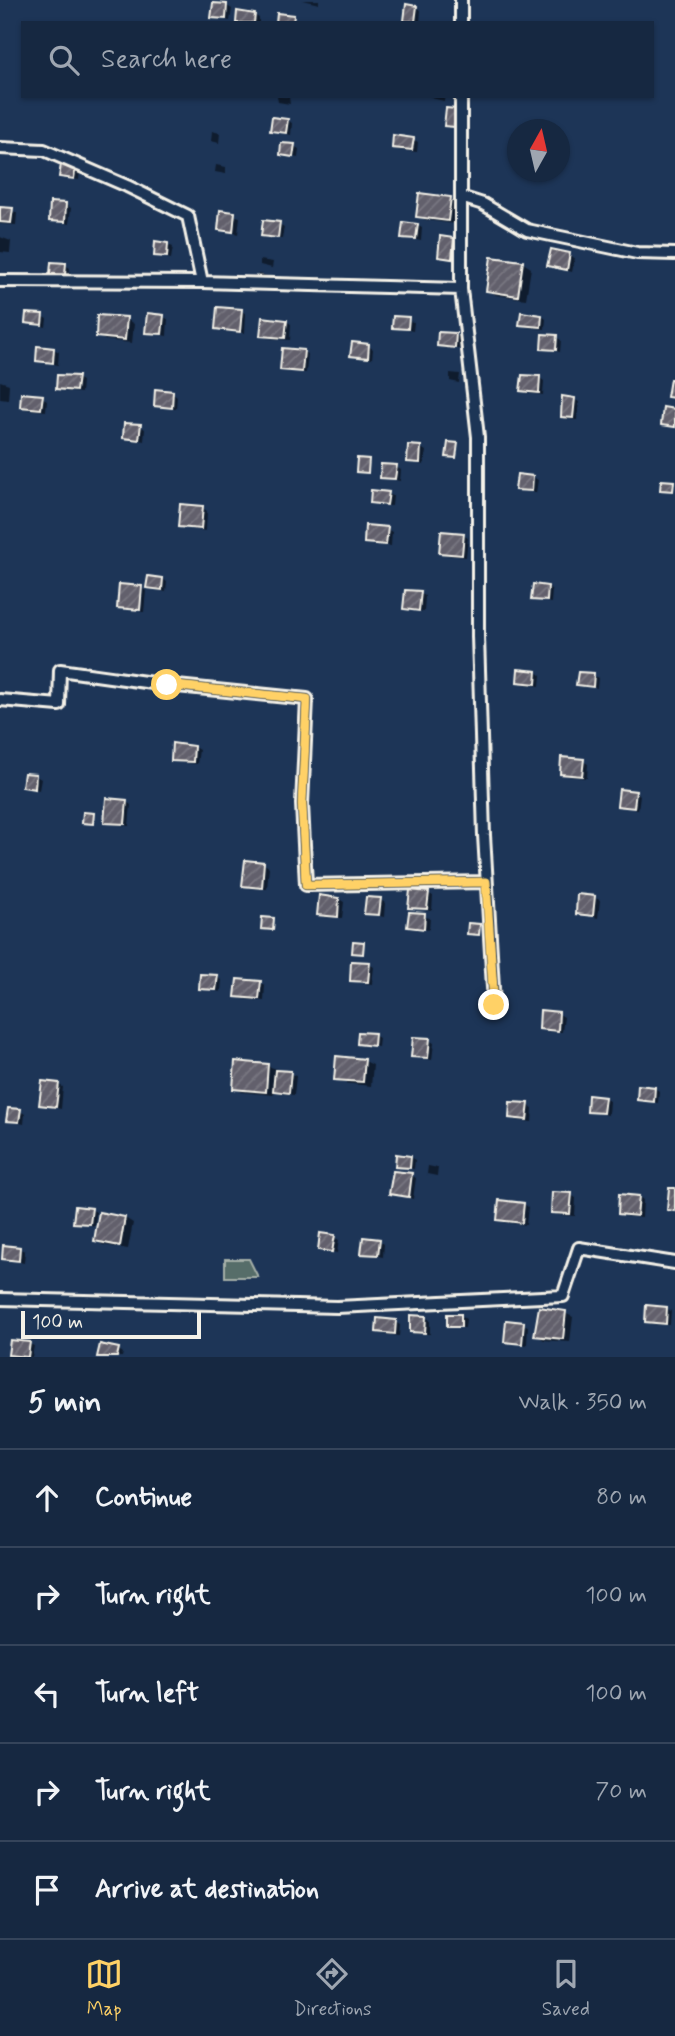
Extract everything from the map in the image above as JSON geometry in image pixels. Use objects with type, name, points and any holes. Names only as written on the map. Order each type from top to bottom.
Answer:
[{"type":"street","points":[[461,0],[461,21]]},
{"type":"street","points":[[461,98],[461,289],[478,437],[478,636],[486,882],[494,1005]]},
{"type":"street","points":[[0,148],[44,150],[188,216],[202,282]]},
{"type":"street","points":[[461,197],[483,204],[527,230],[638,253],[675,254]]},
{"type":"street","points":[[0,281],[202,282],[461,289]]},
{"type":"street","points":[[0,700],[59,705],[60,670],[167,685],[307,699],[302,804],[306,885],[486,882]]},
{"type":"street","points":[[0,1299],[337,1307],[564,1296],[579,1248],[675,1263]]},
{"type":"green space","points":[[225,1259],[249,1259],[258,1277],[225,1277]]},
{"type":"building","points":[[213,3],[227,4],[226,19],[211,18]]},
{"type":"building","points":[[406,4],[417,6],[415,21],[404,21]]},
{"type":"building","points":[[237,11],[255,14],[254,21],[236,21]]},
{"type":"building","points":[[277,13],[294,15],[293,21],[276,21]]},
{"type":"building","points":[[446,108],[456,109],[454,127],[444,126]]},
{"type":"building","points":[[272,117],[288,119],[286,133],[270,131]]},
{"type":"building","points":[[393,135],[414,138],[412,150],[392,148]]},
{"type":"building","points":[[281,143],[295,144],[293,157],[280,155]]},
{"type":"building","points":[[61,164],[76,165],[74,179],[59,177]]},
{"type":"building","points":[[419,193],[451,197],[448,221],[416,217]]},
{"type":"building","points":[[50,202],[66,203],[65,222],[49,221]]},
{"type":"building","points":[[0,207],[13,208],[11,223],[0,222]]},
{"type":"building","points":[[220,210],[235,212],[233,232],[218,230]]},
{"type":"building","points":[[263,220],[280,222],[278,238],[261,236]]},
{"type":"building","points":[[403,222],[418,224],[416,239],[401,238]]},
{"type":"building","points":[[440,236],[454,238],[452,259],[438,257]]},
{"type":"building","points":[[155,241],[168,243],[167,257],[154,256]]},
{"type":"building","points":[[551,249],[570,253],[567,270],[547,266]]},
{"type":"building","points":[[491,257],[523,261],[518,296],[486,291]]},
{"type":"building","points":[[51,262],[66,263],[65,275],[50,274]]},
{"type":"building","points":[[217,307],[242,309],[240,332],[215,329]]},
{"type":"building","points":[[521,312],[542,315],[541,327],[519,325]]},
{"type":"building","points":[[26,313],[43,314],[42,325],[25,323]]},
{"type":"building","points":[[147,313],[164,315],[162,334],[145,333]]},
{"type":"building","points":[[97,315],[127,317],[125,340],[96,337]]},
{"type":"building","points":[[393,316],[409,317],[408,329],[392,328]]},
{"type":"building","points":[[262,317],[287,320],[285,338],[260,336]]},
{"type":"building","points":[[438,332],[456,333],[455,348],[437,346]]},
{"type":"building","points":[[542,334],[557,335],[556,350],[541,349]]},
{"type":"building","points":[[352,342],[369,344],[368,358],[350,356]]},
{"type":"building","points":[[37,346],[54,348],[53,363],[36,361]]},
{"type":"building","points":[[282,348],[304,350],[302,372],[280,370]]},
{"type":"building","points":[[57,375],[78,376],[76,391],[56,389]]},
{"type":"building","points":[[522,375],[540,376],[539,393],[520,391]]},
{"type":"building","points":[[670,379],[675,379],[675,398],[667,397]]},
{"type":"building","points":[[155,389],[173,391],[172,408],[154,406]]},
{"type":"building","points":[[21,393],[43,395],[41,409],[20,407]]},
{"type":"building","points":[[562,396],[575,398],[573,418],[561,417]]},
{"type":"building","points":[[663,407],[675,409],[675,427],[661,425]]},
{"type":"building","points":[[124,423],[141,424],[139,440],[123,438]]},
{"type":"building","points":[[448,442],[458,443],[456,458],[446,457]]},
{"type":"building","points":[[408,445],[421,446],[420,463],[407,462]]},
{"type":"building","points":[[357,458],[369,459],[368,473],[356,472]]},
{"type":"building","points":[[381,464],[397,465],[395,479],[380,478]]},
{"type":"building","points":[[517,474],[533,476],[532,491],[515,490]]},
{"type":"building","points":[[661,480],[674,481],[673,491],[660,490]]},
{"type":"building","points":[[371,490],[389,492],[387,505],[370,503]]},
{"type":"building","points":[[180,504],[203,506],[201,529],[178,527]]},
{"type":"building","points":[[365,525],[388,527],[386,545],[364,543]]},
{"type":"building","points":[[441,531],[464,533],[462,555],[439,553]]},
{"type":"building","points":[[148,576],[163,578],[162,590],[146,588]]},
{"type":"building","points":[[119,584],[142,586],[140,610],[117,608]]},
{"type":"building","points":[[533,584],[548,586],[547,601],[531,600]]},
{"type":"building","points":[[405,590],[421,591],[419,611],[403,609]]},
{"type":"building","points":[[518,669],[537,671],[536,684],[517,682]]},
{"type":"building","points":[[578,672],[594,673],[593,687],[576,685]]},
{"type":"building","points":[[172,743],[194,746],[193,762],[171,761]]},
{"type":"building","points":[[561,757],[584,759],[582,776],[560,774]]},
{"type":"building","points":[[24,773],[36,774],[35,789],[22,787]]},
{"type":"building","points":[[619,789],[636,791],[634,808],[617,806]]},
{"type":"building","points":[[106,798],[127,800],[125,824],[104,823]]},
{"type":"building","points":[[83,812],[94,813],[93,824],[82,823]]},
{"type":"building","points":[[245,860],[264,862],[262,888],[242,886]]},
{"type":"building","points":[[410,890],[429,892],[427,909],[408,908]]},
{"type":"building","points":[[577,894],[595,896],[593,916],[576,914]]},
{"type":"building","points":[[319,895],[339,898],[338,917],[317,915]]},
{"type":"building","points":[[366,897],[381,898],[379,915],[364,914]]},
{"type":"building","points":[[409,912],[425,913],[424,929],[407,927]]},
{"type":"building","points":[[262,917],[274,918],[273,930],[261,929]]},
{"type":"building","points":[[468,923],[480,924],[479,935],[467,934]]},
{"type":"building","points":[[353,941],[364,942],[363,954],[352,953]]},
{"type":"building","points":[[351,961],[370,962],[368,982],[350,981]]},
{"type":"building","points":[[200,974],[218,975],[216,990],[199,989]]},
{"type":"building","points":[[237,979],[261,981],[259,999],[235,997]]},
{"type":"building","points":[[540,1010],[559,1012],[558,1031],[539,1029]]},
{"type":"building","points":[[358,1032],[375,1033],[374,1046],[357,1044]]},
{"type":"building","points":[[413,1037],[430,1038],[428,1058],[411,1057]]},
{"type":"building","points":[[336,1056],[365,1059],[363,1082],[334,1080]]},
{"type":"building","points":[[235,1061],[268,1064],[266,1092],[233,1089]]},
{"type":"building","points":[[275,1070],[291,1071],[289,1093],[273,1091]]},
{"type":"building","points":[[42,1081],[59,1083],[56,1107],[39,1105]]},
{"type":"building","points":[[638,1085],[655,1087],[654,1102],[637,1100]]},
{"type":"building","points":[[588,1095],[605,1097],[603,1113],[587,1112]]},
{"type":"building","points":[[510,1102],[529,1103],[527,1120],[509,1118]]},
{"type":"building","points":[[8,1108],[21,1109],[19,1122],[6,1121]]},
{"type":"building","points":[[396,1154],[411,1156],[410,1168],[395,1167]]},
{"type":"building","points":[[393,1171],[412,1173],[409,1197],[389,1194]]},
{"type":"building","points":[[669,1188],[675,1188],[675,1211],[667,1210]]},
{"type":"building","points":[[552,1192],[572,1193],[570,1214],[551,1213]]},
{"type":"building","points":[[619,1194],[639,1196],[637,1216],[618,1214]]},
{"type":"building","points":[[499,1200],[524,1203],[522,1223],[497,1220]]},
{"type":"building","points":[[75,1206],[92,1208],[90,1224],[73,1223]]},
{"type":"building","points":[[99,1212],[125,1217],[120,1246],[94,1241]]},
{"type":"building","points":[[320,1233],[335,1235],[332,1252],[318,1250]]},
{"type":"building","points":[[363,1237],[380,1239],[378,1255],[361,1254]]},
{"type":"building","points":[[3,1245],[20,1247],[19,1261],[2,1259]]},
{"type":"building","points":[[646,1305],[667,1307],[666,1324],[645,1322]]},
{"type":"building","points":[[539,1307],[566,1311],[563,1339],[534,1336]]},
{"type":"building","points":[[447,1314],[461,1314],[461,1327],[447,1327]]},
{"type":"building","points":[[410,1315],[426,1316],[425,1333],[410,1332]]},
{"type":"building","points":[[377,1318],[396,1320],[395,1334],[376,1332]]},
{"type":"building","points":[[506,1320],[524,1322],[522,1344],[504,1342]]},
{"type":"building","points":[[10,1340],[30,1342],[28,1357],[8,1355]]},
{"type":"building","points":[[100,1344],[119,1348],[117,1357],[97,1357]]},
{"type":"route","points":[[167,685],[307,699],[302,804],[306,885],[486,882],[494,1005]]}]
